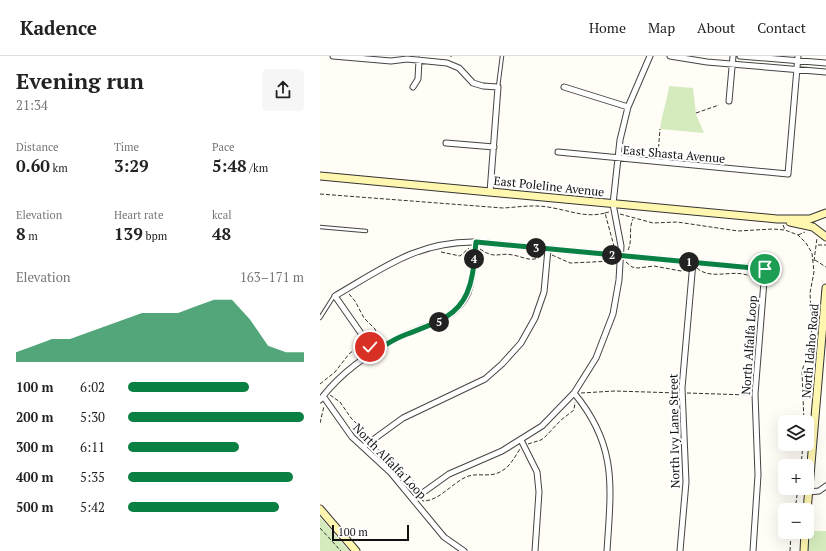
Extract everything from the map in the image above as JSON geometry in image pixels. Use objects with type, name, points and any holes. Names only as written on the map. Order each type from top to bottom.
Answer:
[{"type":"main road","name":"East Poleline Avenue","points":[[320,176],[777,219],[810,219],[822,214]]},
{"type":"main road","points":[[822,236],[818,225],[826,207]]},
{"type":"main road","name":"East Poleline Avenue","points":[[777,219],[809,226],[822,236]]},
{"type":"main road","name":"North Idaho Road","points":[[812,459],[826,288]]},
{"type":"main road","points":[[320,509],[356,551]]},
{"type":"main road","points":[[804,551],[805,539]]},
{"type":"street","points":[[333,56],[391,61],[407,59],[447,63],[459,68],[473,83],[482,86],[498,87],[490,192]]},
{"type":"street","points":[[414,499],[449,474],[502,451],[542,426],[574,393],[596,358],[608,332],[617,297],[621,242],[613,204],[620,140],[628,107],[650,56]]},
{"type":"street","points":[[670,56],[693,60],[826,72]]},
{"type":"street","points":[[729,101],[733,56]]},
{"type":"street","points":[[740,56],[798,58],[826,63]]},
{"type":"street","points":[[797,69],[798,58]]},
{"type":"street","points":[[413,87],[418,79],[419,60]]},
{"type":"street","name":"East Shasta Avenue","points":[[558,152],[617,159],[788,174],[797,69]]},
{"type":"street","points":[[564,87],[628,107]]},
{"type":"street","points":[[446,144],[494,148]]},
{"type":"street","points":[[321,398],[348,368],[400,338],[445,319],[458,308],[467,294],[472,278],[476,242]]},
{"type":"street","name":"North Alfalfa Loop","points":[[335,296],[404,256],[426,248],[444,244],[476,242],[765,269],[755,394],[758,475],[753,551]]},
{"type":"street","points":[[363,447],[403,418],[485,379],[502,364],[521,343],[536,318],[544,292],[548,249]]},
{"type":"street","name":"North Ivy Lane Street","points":[[680,551],[686,482],[682,388],[693,262]]},
{"type":"street","points":[[335,296],[374,352]]},
{"type":"street","points":[[574,393],[593,419],[607,452],[611,486],[607,551]]},
{"type":"street","name":"North Alfalfa Loop","points":[[321,398],[352,437],[391,473],[444,537],[464,551]]},
{"type":"street","points":[[521,440],[537,472],[539,492],[534,551]]},
{"type":"street","points":[[814,492],[819,491],[826,486]]},
{"type":"lane","points":[[498,87],[502,56]]},
{"type":"lane","points":[[320,228],[366,231]]},
{"type":"lane","points":[[320,318],[335,296]]},
{"type":"path","points":[[696,113],[719,105]]},
{"type":"path","points":[[658,154],[660,129]]},
{"type":"path","points":[[320,194],[504,208],[530,205],[554,208],[569,213],[582,215],[605,213],[615,248]]},
{"type":"path","points":[[628,250],[630,246],[630,229],[633,219]]},
{"type":"path","points":[[798,235],[808,232]]},
{"type":"path","points":[[814,263],[818,239],[822,236]]},
{"type":"path","points":[[817,245],[826,245]]},
{"type":"path","points":[[441,252],[460,256],[470,248]]},
{"type":"path","points":[[481,249],[493,256],[512,255],[527,259],[536,259],[542,254]]},
{"type":"path","points":[[553,255],[570,263],[614,261]]},
{"type":"path","points":[[815,259],[826,267]]},
{"type":"path","points":[[626,262],[632,267],[654,266],[681,271],[687,267]]},
{"type":"path","points":[[698,268],[706,274],[736,273],[753,277],[756,281]]},
{"type":"path","points":[[349,294],[355,301],[364,318],[375,329],[377,334],[376,344]]},
{"type":"path","points":[[320,384],[335,372],[354,350],[366,350]]},
{"type":"path","points":[[581,393],[675,392]]},
{"type":"path","points":[[690,394],[748,396]]},
{"type":"path","points":[[330,395],[340,402],[351,418],[360,427],[363,440]]},
{"type":"path","points":[[530,442],[535,442],[546,437],[561,420],[574,410],[575,403]]},
{"type":"path","points":[[320,423],[323,407]]},
{"type":"path","points":[[372,448],[385,451],[392,457],[399,469],[413,479],[415,492]]},
{"type":"path","points":[[422,501],[432,500],[458,481],[468,476],[488,476],[498,473],[511,464],[520,450]]},
{"type":"path","points":[[320,529],[341,551]]},
{"type":"path","points":[[790,551],[791,539]]},
{"type":"green space","points":[[669,86],[693,88],[696,114],[704,133],[660,129]]},
{"type":"green space","points":[[320,517],[349,551],[320,551]]},
{"type":"green space","points":[[814,531],[826,531],[826,551],[804,551],[806,539],[814,539]]},
{"type":"route","points":[[370,347],[374,352],[400,338],[445,319],[458,308],[467,294],[472,278],[476,242],[765,269]]}]
